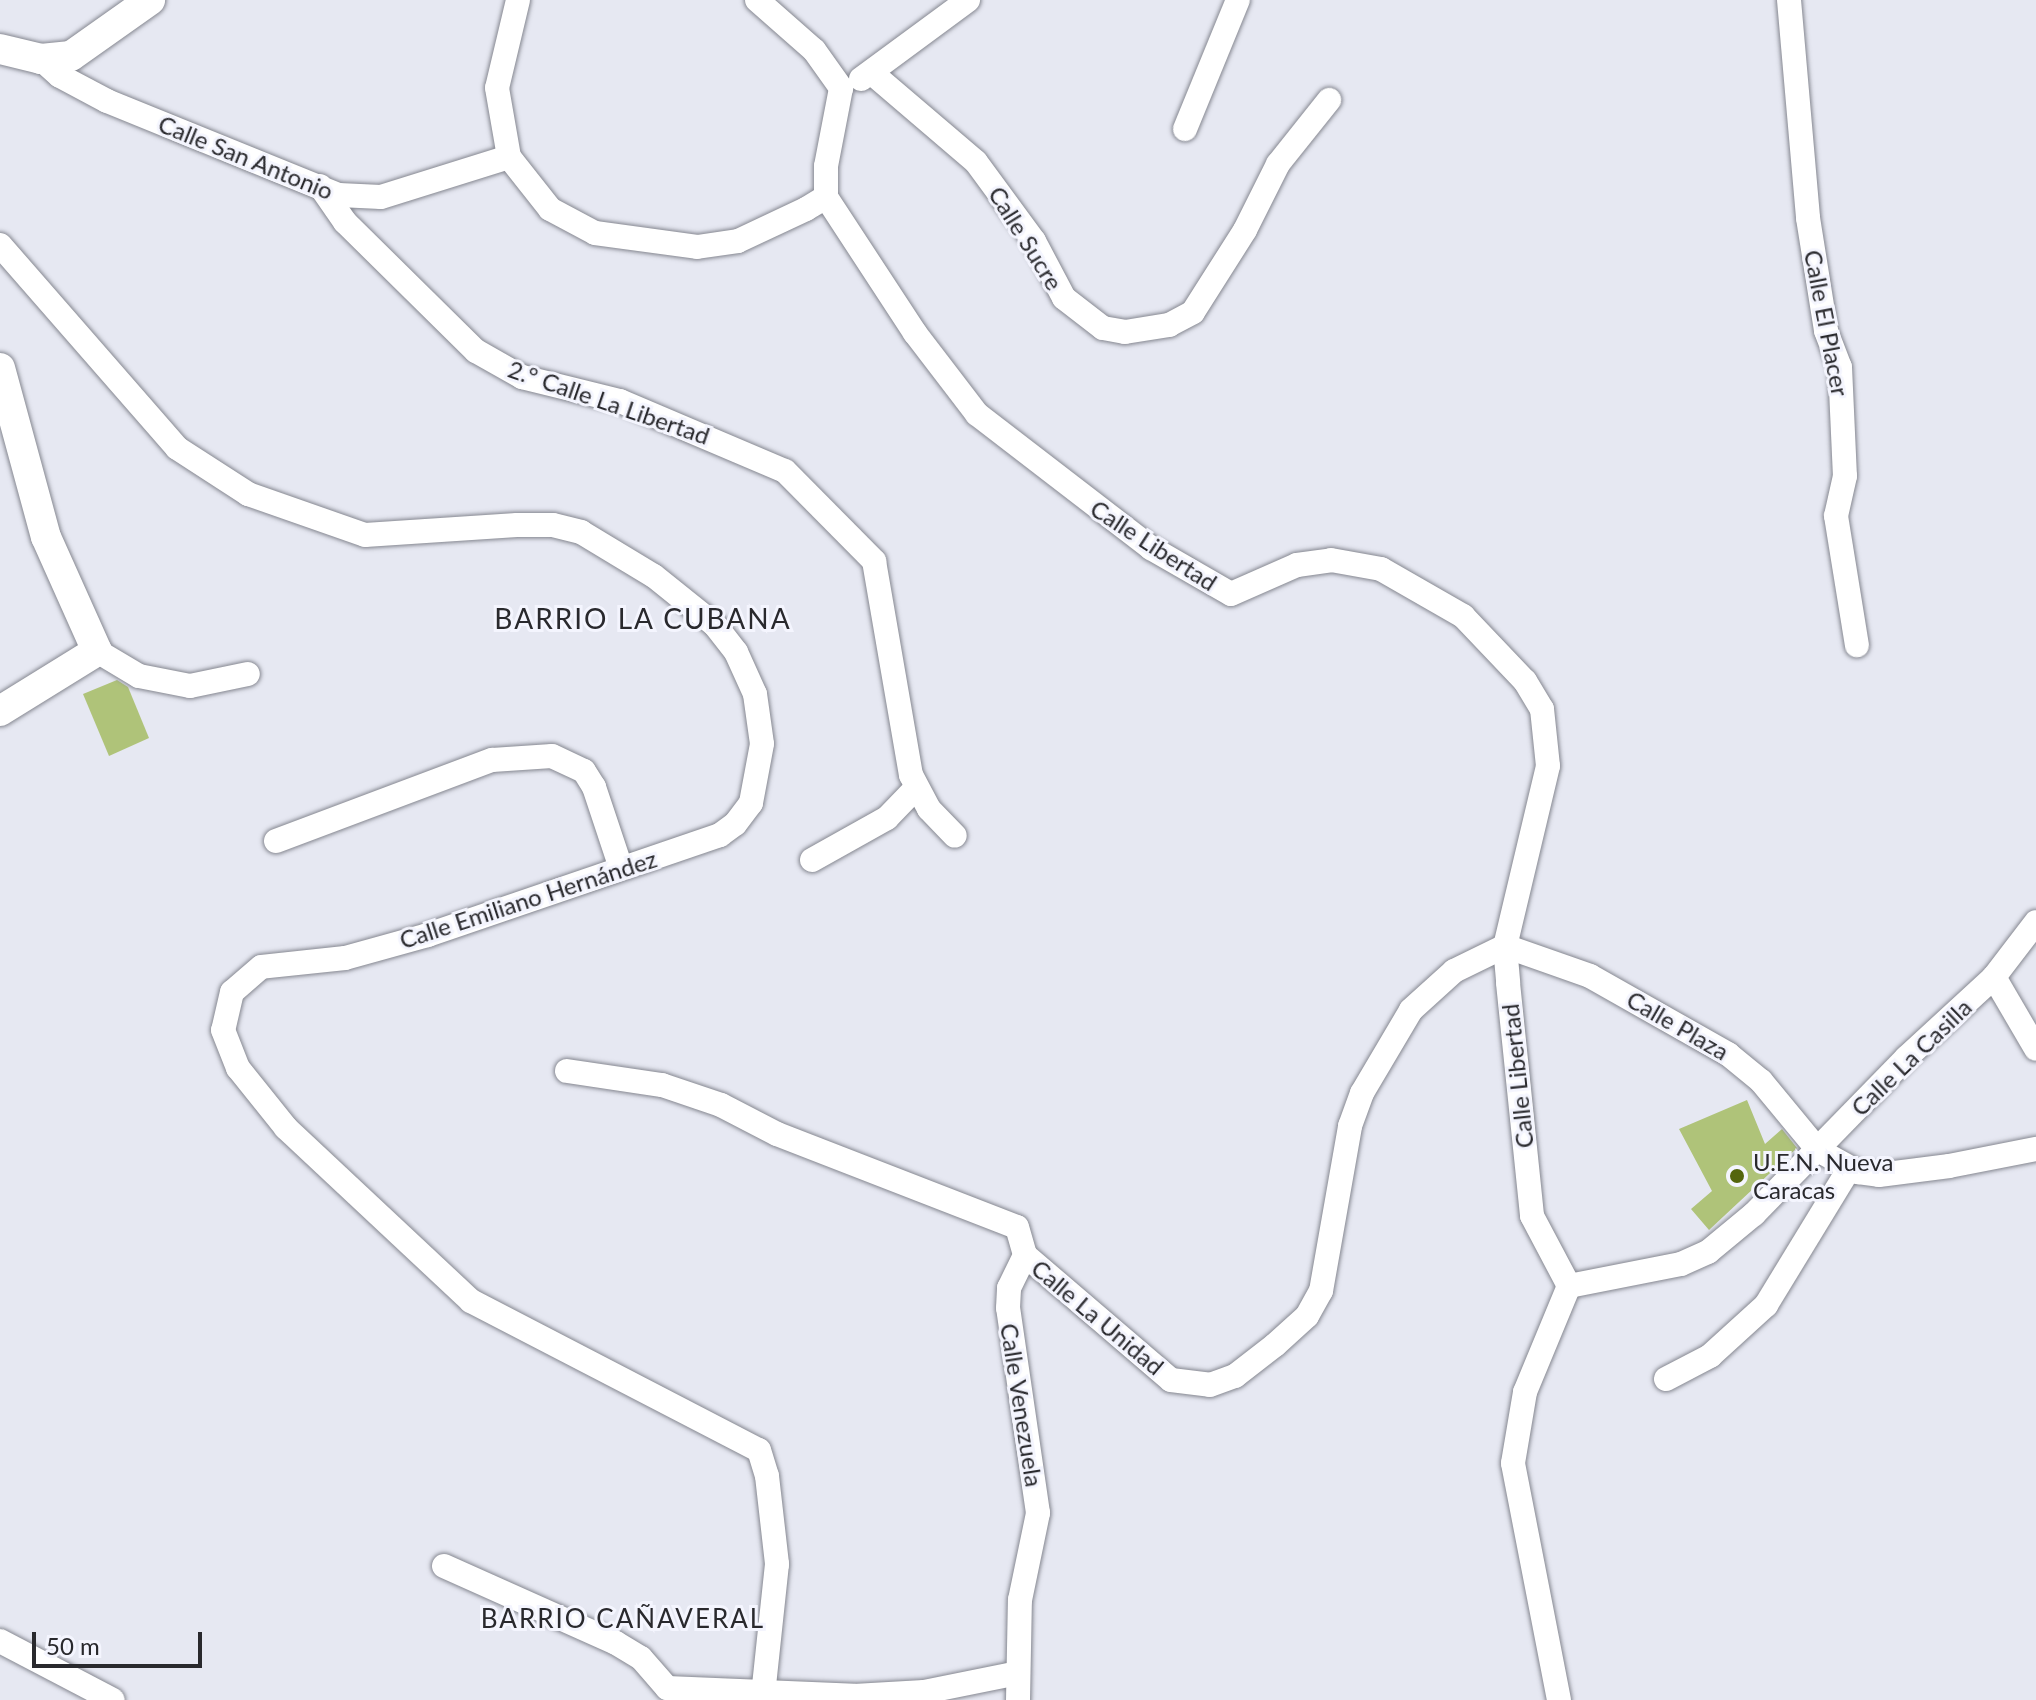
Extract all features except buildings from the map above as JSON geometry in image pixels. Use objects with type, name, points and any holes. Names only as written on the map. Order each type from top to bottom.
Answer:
[{"type":"street","points":[[0,49],[41,59],[71,56],[94,44],[150,0]]},
{"type":"street","points":[[518,0],[497,88],[509,157],[550,209],[574,224],[658,246],[738,241],[826,197],[826,166],[841,88],[814,50],[757,0]]},
{"type":"street","points":[[841,88],[873,74],[968,0]]},
{"type":"street","points":[[1185,129],[1238,0]]},
{"type":"street","name":"Calle El Placer","points":[[1789,0],[1808,218],[1826,331],[1840,367],[1845,476],[1836,516],[1857,645]]},
{"type":"street","name":"Calle San Antonio","points":[[41,59],[60,76],[107,101],[339,195],[381,197],[509,157]]},
{"type":"street","name":"Calle Sucre","points":[[873,74],[976,162],[1034,241],[1064,298],[1103,328],[1125,332],[1169,325],[1193,312],[1245,230],[1278,164],[1329,100]]},
{"type":"street","name":"2.° Calle La Libertad","points":[[320,186],[345,222],[476,351],[522,377],[620,401],[743,449],[785,471],[874,561],[895,698],[916,788],[955,836]]},
{"type":"street","name":"Calle Libertad","points":[[826,197],[915,333],[977,414],[1151,548],[1231,594],[1297,565],[1331,560],[1381,569],[1434,595],[1489,640],[1525,681],[1542,709],[1548,736],[1548,766],[1505,946],[1532,1216],[1569,1286]]},
{"type":"street","name":"Calle Emiliano Hernández","points":[[0,245],[177,448],[248,494],[365,535],[529,525],[581,532],[654,576],[715,625],[736,652],[755,694],[762,744],[751,803],[720,835],[428,935],[345,958],[261,967],[232,992],[223,1030],[238,1068],[286,1128],[471,1301],[759,1450],[767,1476],[777,1564],[763,1694]]},
{"type":"street","points":[[0,368],[46,537],[97,651],[139,676],[190,686],[248,674]]},
{"type":"street","points":[[0,711],[97,651]]},
{"type":"street","points":[[276,841],[492,760],[552,756],[584,771],[594,787],[621,868]]},
{"type":"street","points":[[812,860],[887,818],[916,788]]},
{"type":"street","name":"Calle La Casilla","points":[[1569,1286],[1673,1266],[1708,1252],[1818,1150],[1906,1058],[1994,977],[2036,922]]},
{"type":"street","name":"Calle Plaza","points":[[1505,946],[1590,976],[1728,1054],[1761,1081],[1818,1150],[1849,1169]]},
{"type":"street","name":"Calle La Unidad","points":[[567,1071],[662,1085],[721,1105],[777,1134],[1017,1227],[1025,1255],[1171,1380],[1210,1385],[1235,1376],[1307,1316],[1321,1291],[1350,1126],[1387,1047],[1433,987],[1475,958],[1505,946]]},
{"type":"street","points":[[1994,977],[2036,1049]]},
{"type":"street","points":[[1666,1379],[1710,1356],[1766,1305],[1849,1169],[1879,1175],[2036,1149]]},
{"type":"street","name":"Calle Venezuela","points":[[1018,1700],[1020,1600],[1038,1513],[1009,1333],[1009,1288],[1025,1255]]},
{"type":"street","points":[[1559,1700],[1513,1463],[1525,1392],[1569,1286]]},
{"type":"street","points":[[444,1566],[616,1643],[641,1658],[667,1688],[763,1694],[924,1692],[1018,1673]]},
{"type":"street","points":[[0,1641],[113,1700]]},
{"type":"place","name":"U.E.N. Nueva Caracas","points":[[1737,1176]]},
{"type":"district","name":"BARRIO LA CUBANA","points":[[643,618]]},
{"type":"district","name":"BARRIO CAÑAVERAL","points":[[623,1619]]}]
